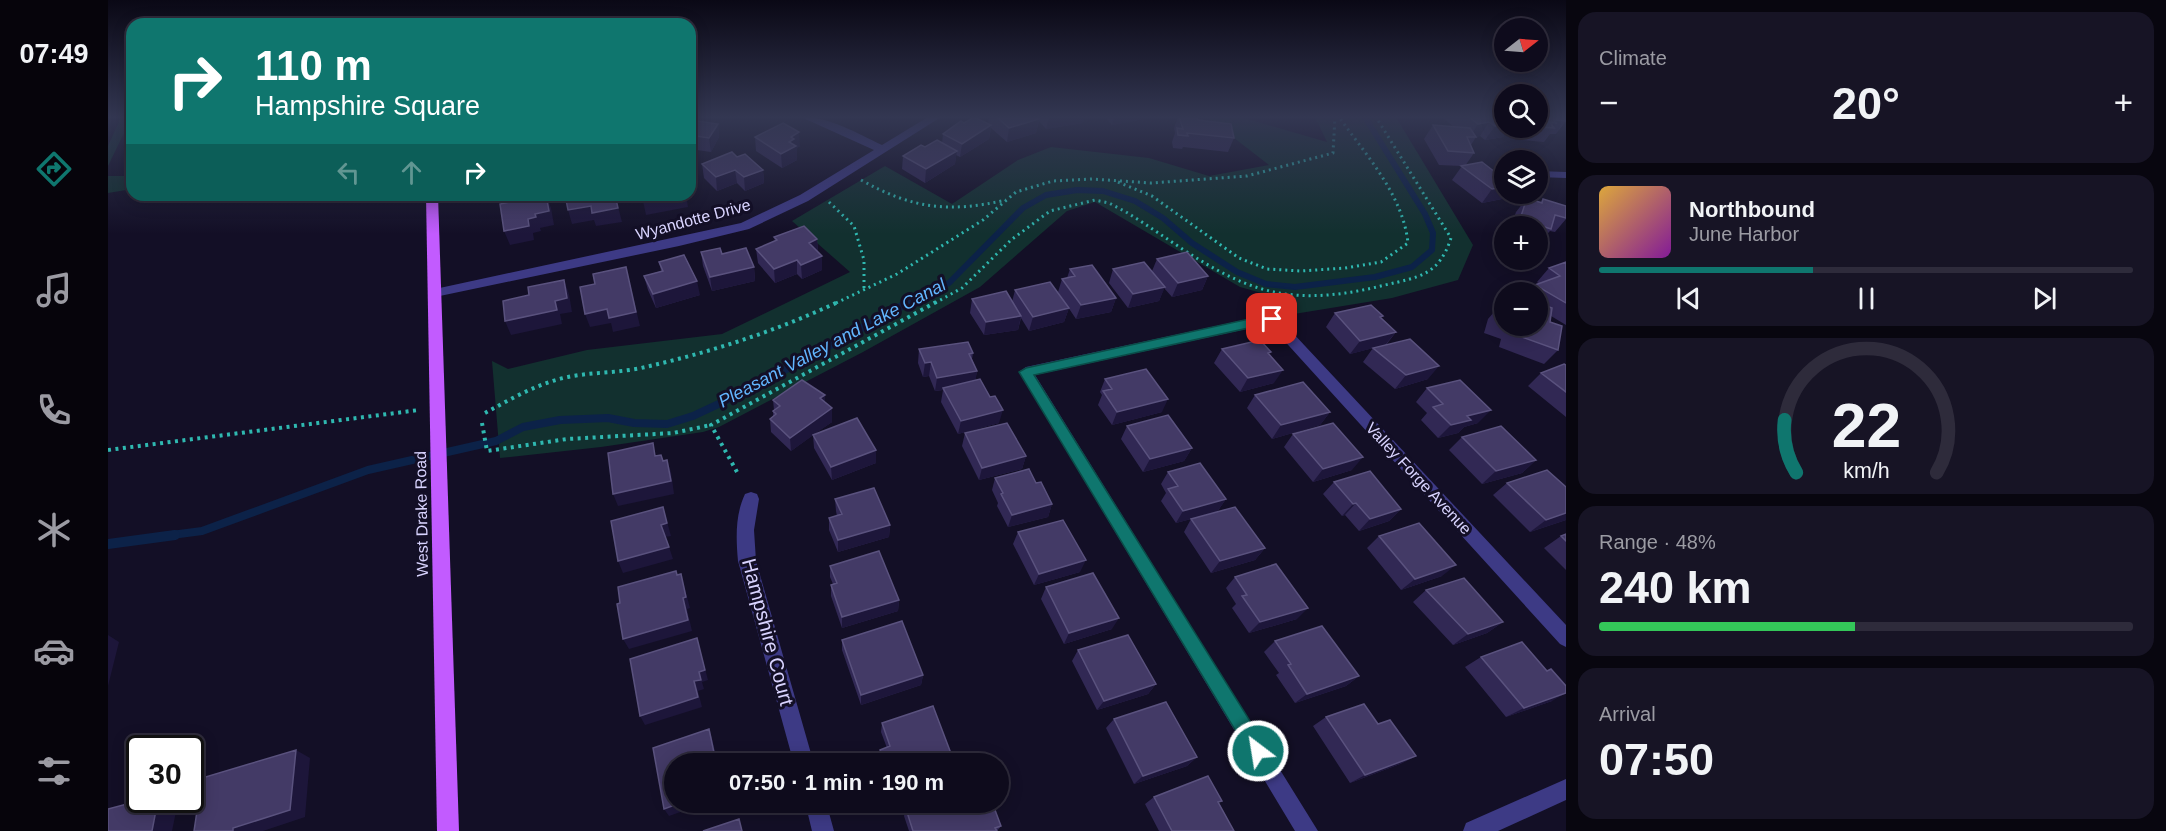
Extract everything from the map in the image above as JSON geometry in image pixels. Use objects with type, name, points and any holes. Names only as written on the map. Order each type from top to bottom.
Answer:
[{"type":"main road","name":"West Drake Road","points":[[432,201],[448,831]]},
{"type":"street","name":"Wyandotte Drive","points":[[435,293],[667,245],[745,226],[804,198],[870,156]]},
{"type":"street","points":[[1548,174],[1566,175]]},
{"type":"street","points":[[1274,311],[1026,372],[1307,831]]},
{"type":"street","name":"Valley Forge Avenue","points":[[1274,311],[1566,638]]},
{"type":"street","name":"Hampshire Court","points":[[751,499],[744,536],[747,561],[801,753]]},
{"type":"street","points":[[1474,831],[1566,789]]},
{"type":"street","points":[[818,813],[824,831]]},
{"type":"path","points":[[485,413],[528,390],[567,377],[640,368],[728,345],[807,317],[897,274],[983,220],[1016,192],[1053,181],[1115,180],[1151,183],[1247,176],[1323,156]]},
{"type":"path","points":[[1115,180],[1152,196],[1239,258],[1267,269],[1301,271],[1345,268],[1381,262],[1408,243],[1406,222],[1392,193],[1365,156]]},
{"type":"path","points":[[482,423],[487,451],[567,439],[673,433],[711,425],[962,288],[1011,240],[1050,211],[1081,202],[1095,200],[1109,203],[1245,283],[1278,292],[1319,295],[1363,292],[1419,276],[1437,268],[1446,257],[1451,238],[1400,156]]},
{"type":"path","points":[[860,179],[884,194],[923,205],[964,208],[1007,200]]},
{"type":"path","points":[[827,199],[854,226],[864,260],[864,289]]},
{"type":"path","points":[[1274,311],[1278,292]]},
{"type":"path","points":[[108,450],[437,408]]},
{"type":"path","points":[[711,425],[737,472]]},
{"type":"green space","points":[[108,156],[113,156],[108,166]]},
{"type":"green space","points":[[1029,156],[1129,156],[1149,158],[1209,176],[1269,165],[1257,156],[1419,156],[1473,245],[1458,280],[1392,298],[1294,314],[1283,299],[1240,287],[1095,202],[1067,211],[980,287],[863,352],[719,427],[703,432],[601,447],[500,458],[492,361],[508,369],[587,350],[722,334],[850,272],[792,221],[885,166],[952,204],[1018,160]]},
{"type":"green space","points":[[108,176],[126,176],[126,190],[108,193]]},
{"type":"building","points":[[723,156],[747,156],[763,170],[744,177],[735,170],[716,177],[702,164]]},
{"type":"building","points":[[903,156],[949,156],[926,169]]},
{"type":"building","points":[[1482,162],[1494,171],[1494,189],[1492,189],[1461,166]]},
{"type":"building","points":[[515,201],[547,201],[549,211],[535,214],[536,217],[528,219],[529,226],[504,231],[500,204]]},
{"type":"building","points":[[566,201],[616,201],[618,208],[592,213],[591,206],[568,210]]},
{"type":"building","points":[[1548,201],[1566,206],[1566,218],[1555,215],[1551,229],[1548,228],[1548,216],[1521,216],[1525,204],[1548,204]]},
{"type":"building","points":[[804,226],[817,239],[809,243],[822,256],[801,265],[797,260],[774,269],[756,249],[777,240],[774,237]]},
{"type":"building","points":[[720,248],[722,254],[746,248],[754,267],[710,277],[701,252]]},
{"type":"building","points":[[1187,252],[1208,276],[1178,283],[1157,259]]},
{"type":"building","points":[[684,255],[697,281],[653,294],[644,276],[663,271],[659,262]]},
{"type":"building","points":[[1144,262],[1165,287],[1133,294],[1113,269]]},
{"type":"building","points":[[1566,262],[1566,303],[1548,293],[1548,282],[1543,282],[1560,276],[1549,268]]},
{"type":"building","points":[[1092,265],[1116,298],[1081,305],[1062,279],[1075,276],[1070,269]]},
{"type":"building","points":[[626,267],[636,312],[609,318],[607,309],[585,314],[580,287],[595,284],[593,274]]},
{"type":"building","points":[[564,280],[567,298],[555,301],[557,310],[505,321],[503,301],[529,295],[528,287]]},
{"type":"building","points":[[1050,282],[1069,308],[1033,317],[1015,290]]},
{"type":"building","points":[[1006,291],[1021,316],[986,322],[972,299]]},
{"type":"building","points":[[1371,305],[1396,332],[1360,341],[1335,313]]},
{"type":"building","points":[[1548,307],[1552,308],[1550,322],[1562,326],[1558,350],[1519,336],[1548,336]]},
{"type":"building","points":[[1410,339],[1439,366],[1406,375],[1373,348]]},
{"type":"building","points":[[1260,340],[1283,370],[1248,378],[1222,349]]},
{"type":"building","points":[[968,342],[973,353],[969,354],[977,371],[937,378],[931,362],[925,363],[919,349]]},
{"type":"building","points":[[1566,365],[1566,392],[1541,373]]},
{"type":"building","points":[[1146,369],[1168,399],[1117,412],[1103,391],[1112,389],[1105,379]]},
{"type":"building","points":[[980,379],[990,397],[995,396],[1003,410],[961,421],[943,388]]},
{"type":"building","points":[[802,380],[825,395],[820,398],[832,408],[790,438],[770,419],[776,414],[773,411],[780,406],[773,400]]},
{"type":"building","points":[[1460,380],[1491,410],[1467,416],[1471,420],[1451,425],[1433,407],[1443,404],[1427,388]]},
{"type":"building","points":[[1303,382],[1330,412],[1281,425],[1255,395]]},
{"type":"building","points":[[1168,415],[1192,448],[1150,459],[1127,426]]},
{"type":"building","points":[[857,418],[876,450],[831,467],[813,435]]},
{"type":"building","points":[[1007,423],[1026,456],[982,468],[965,433]]},
{"type":"building","points":[[1333,423],[1363,457],[1323,469],[1293,434]]},
{"type":"building","points":[[1501,426],[1536,460],[1496,471],[1462,437]]},
{"type":"building","points":[[653,443],[655,456],[661,455],[663,461],[667,460],[671,481],[613,494],[608,453]]},
{"type":"building","points":[[1200,463],[1226,499],[1183,511],[1168,489],[1178,486],[1168,472]]},
{"type":"building","points":[[1029,469],[1036,483],[1041,482],[1052,504],[1012,515],[995,478]]},
{"type":"building","points":[[1547,470],[1566,487],[1566,513],[1546,520],[1507,483]]},
{"type":"building","points":[[1370,471],[1401,509],[1370,519],[1334,482]]},
{"type":"building","points":[[874,488],[890,525],[838,540],[829,518],[842,514],[835,499]]},
{"type":"building","points":[[663,507],[667,523],[661,525],[669,547],[618,561],[611,521]]},
{"type":"building","points":[[1235,507],[1265,548],[1220,561],[1191,519]]},
{"type":"building","points":[[1063,520],[1086,560],[1039,574],[1018,532]]},
{"type":"building","points":[[1419,523],[1456,565],[1415,579],[1379,536]]},
{"type":"building","points":[[879,551],[899,600],[842,617],[831,585],[837,583],[830,566]]},
{"type":"building","points":[[1276,564],[1308,608],[1260,622],[1242,596],[1247,595],[1235,577]]},
{"type":"building","points":[[676,571],[677,575],[681,574],[688,620],[623,639],[617,604],[620,603],[618,587]]},
{"type":"building","points":[[1093,573],[1119,618],[1069,633],[1046,587]]},
{"type":"building","points":[[1464,578],[1503,622],[1468,634],[1426,590]]},
{"type":"building","points":[[902,621],[923,675],[861,695],[842,640]]},
{"type":"building","points":[[1322,626],[1359,676],[1307,694],[1288,665],[1291,664],[1275,641]]},
{"type":"building","points":[[1128,635],[1156,684],[1104,701],[1078,650]]},
{"type":"building","points":[[697,638],[705,670],[699,672],[701,680],[694,681],[698,697],[640,716],[630,659]]},
{"type":"building","points":[[1522,642],[1547,671],[1551,669],[1566,686],[1566,693],[1524,708],[1481,657]]},
{"type":"building","points":[[1166,702],[1197,757],[1143,776],[1114,719]]},
{"type":"building","points":[[1364,704],[1378,724],[1390,720],[1416,756],[1365,775],[1326,717]]},
{"type":"building","points":[[933,706],[951,753],[881,753],[880,750],[890,746],[882,723]]},
{"type":"building","points":[[709,729],[714,753],[664,753],[664,809],[653,748]]},
{"type":"building","points":[[296,750],[290,810],[233,828],[233,831],[194,831],[197,813],[204,813],[204,777]]},
{"type":"building","points":[[1208,776],[1222,801],[1218,802],[1234,831],[1172,831],[1154,797]]},
{"type":"building","points":[[126,804],[126,813],[155,813],[152,831],[108,831],[108,809]]},
{"type":"building","points":[[907,813],[996,813],[1001,826],[995,828],[997,831],[913,831]]},
{"type":"building","points":[[739,819],[742,831],[703,831]]},
{"type":"waterway","name":"Pleasant Valley and Lake Canal","points":[[910,302],[949,283],[1023,208],[1046,195],[1077,190],[1103,191],[1135,201],[1163,218],[1192,243],[1237,272],[1266,284],[1295,287],[1375,277],[1412,267],[1432,250],[1433,233],[1425,214],[1389,156]]},
{"type":"waterway","name":"Pleasant Valley and Lake Canal","points":[[164,536],[202,531],[368,470],[496,441],[523,427],[560,420],[608,418],[634,423],[667,424],[693,416],[742,393],[910,302]]},
{"type":"waterway","name":"Pleasant Valley and Lake Canal","points":[[108,544],[175,535]]},
{"type":"route","points":[[1258,751],[1026,372],[1272,319]]}]
